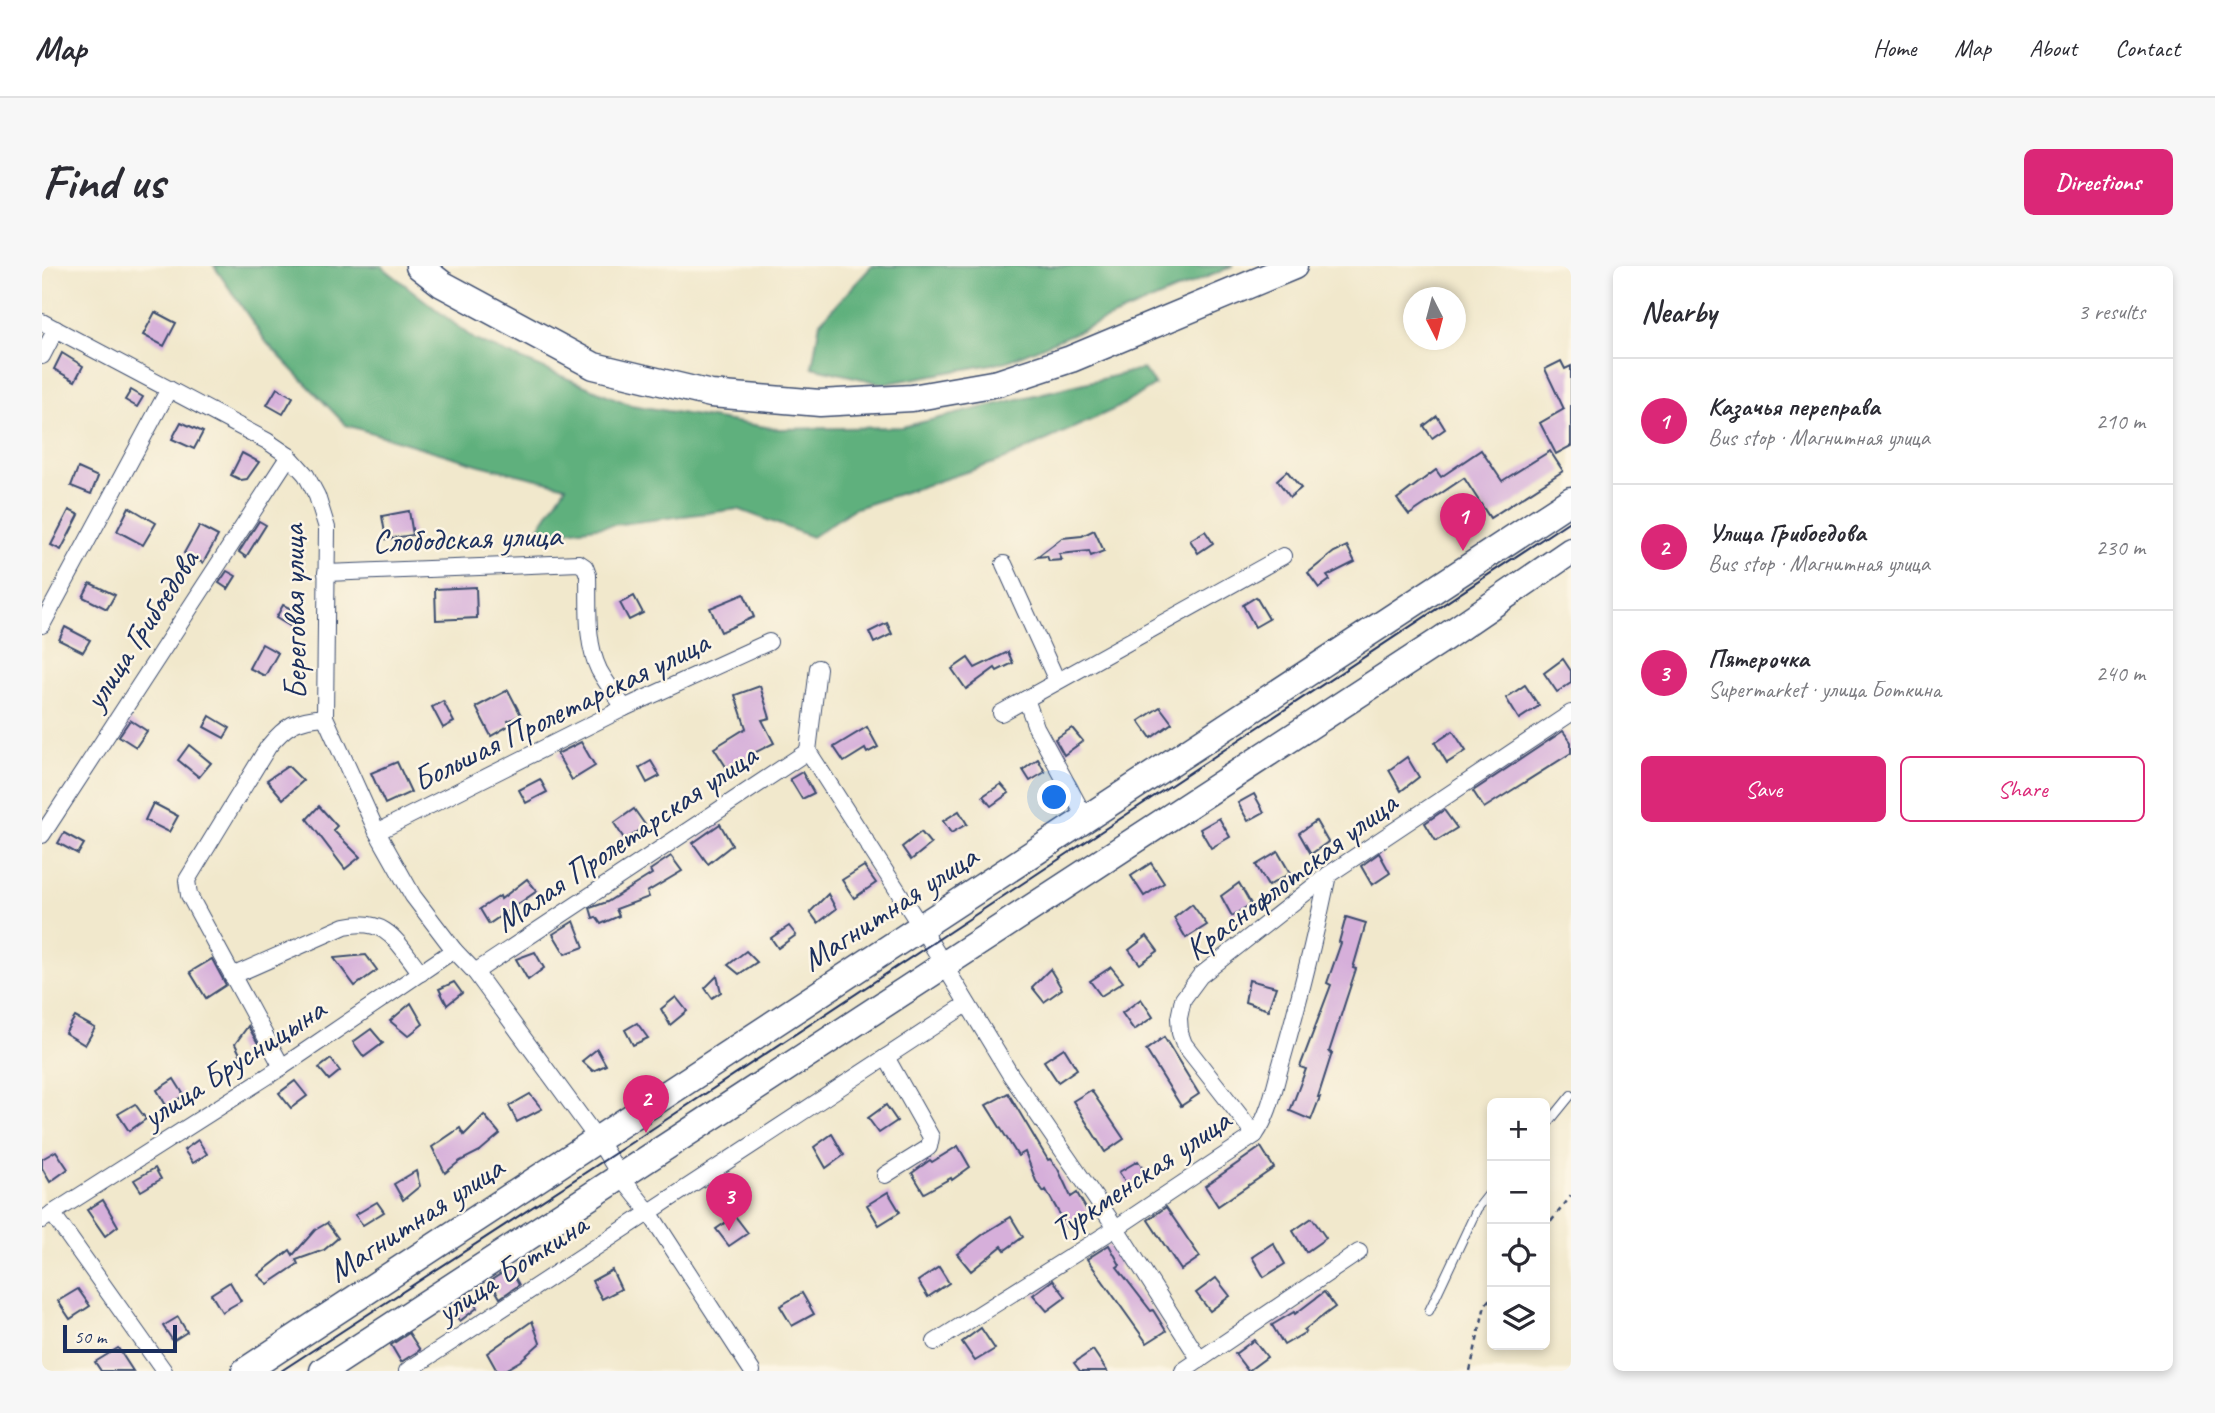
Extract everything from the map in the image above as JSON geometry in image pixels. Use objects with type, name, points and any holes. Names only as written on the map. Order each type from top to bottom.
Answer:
[{"type":"main road","points":[[419,266],[442,284],[594,366],[711,394],[820,403],[912,398],[998,383],[1071,359],[1294,266]]},
{"type":"main road","name":"Магнитная улица","points":[[245,1371],[1571,500]]},
{"type":"main road","points":[[323,1371],[1438,642],[1571,551]]},
{"type":"street","points":[[42,356],[49,325]]},
{"type":"street","name":"Береговая улица","points":[[49,325],[267,441],[289,456],[306,475],[327,527],[324,717],[377,832],[413,896],[454,950],[475,972],[598,1140],[621,1177],[649,1212],[752,1371]]},
{"type":"street","points":[[42,625],[169,389]]},
{"type":"street","name":"улица Грибоедова","points":[[42,835],[46,817],[289,456]]},
{"type":"street","points":[[1001,713],[1283,556]]},
{"type":"street","name":"Слободская улица","points":[[326,573],[579,563],[588,575],[593,656],[624,708]]},
{"type":"street","points":[[1004,564],[1057,681]]},
{"type":"street","name":"Большая Пролетарская улица","points":[[377,832],[624,708],[769,642]]},
{"type":"street","points":[[818,668],[808,751],[1010,1074],[1116,1228],[1200,1360]]},
{"type":"street","points":[[1026,699],[1036,727],[1086,819]]},
{"type":"street","name":"Краснофлотская улица","points":[[1255,1135],[1184,1044],[1180,1033],[1179,1018],[1183,999],[1200,976],[1328,874],[1571,713]]},
{"type":"street","points":[[282,1067],[188,895],[186,885],[188,875],[279,733],[294,722],[324,717]]},
{"type":"street","name":"Малая Пролетарская улица","points":[[475,972],[808,751]]},
{"type":"street","name":"Туркменская улица","points":[[935,1342],[1116,1228],[1255,1135],[1263,1124],[1285,1051],[1312,950],[1328,874]]},
{"type":"street","points":[[232,976],[345,926],[362,923],[379,926],[393,937],[421,973]]},
{"type":"street","name":"улица Брусницына","points":[[47,1216],[282,1067],[454,950]]},
{"type":"street","name":"улица Боткина","points":[[407,1371],[967,1004]]},
{"type":"street","points":[[885,1175],[929,1147],[931,1137],[886,1057]]},
{"type":"street","points":[[47,1216],[164,1371]]},
{"type":"street","points":[[1183,1371],[1359,1252]]},
{"type":"lane","points":[[1550,1121],[1571,1095]]},
{"type":"lane","points":[[1429,1311],[1477,1209],[1487,1196]]},
{"type":"path","points":[[1550,1224],[1571,1196]]},
{"type":"path","points":[[1470,1371],[1487,1302]]},
{"type":"green space","points":[[214,266],[381,266],[475,340],[631,405],[778,429],[902,427],[1143,369],[1155,385],[1119,407],[1003,460],[853,509],[812,537],[738,509],[534,535],[566,486],[480,465],[346,425],[267,343]]},
{"type":"green space","points":[[872,266],[1233,266],[1008,361],[884,384],[812,367],[820,322]]},
{"type":"building","points":[[155,312],[176,323],[164,346],[143,335]]},
{"type":"building","points":[[62,353],[83,366],[75,381],[54,369]]},
{"type":"building","points":[[1561,361],[1565,369],[1571,366],[1571,446],[1556,454],[1540,423],[1564,409],[1545,369]]},
{"type":"building","points":[[277,388],[293,397],[283,414],[267,405]]},
{"type":"building","points":[[131,390],[143,397],[137,407],[125,400]]},
{"type":"building","points":[[1437,416],[1445,429],[1432,438],[1424,426]]},
{"type":"building","points":[[181,422],[203,432],[194,449],[172,439]]},
{"type":"building","points":[[1481,450],[1502,481],[1550,451],[1563,471],[1490,518],[1464,478],[1409,515],[1397,499],[1436,470],[1441,477]]},
{"type":"building","points":[[242,453],[259,462],[247,479],[241,480],[231,475]]},
{"type":"building","points":[[78,468],[98,477],[91,494],[71,486]]},
{"type":"building","points":[[1287,471],[1301,488],[1290,497],[1277,480]]},
{"type":"building","points":[[129,507],[156,523],[143,545],[117,531]]},
{"type":"building","points":[[69,510],[79,515],[61,550],[51,545]]},
{"type":"building","points":[[409,511],[413,535],[386,539],[382,516]]},
{"type":"building","points":[[259,521],[266,525],[246,557],[239,552]]},
{"type":"building","points":[[199,526],[218,536],[203,563],[184,553]]},
{"type":"building","points":[[1094,530],[1104,551],[1091,556],[1089,551],[1059,554],[1062,560],[1049,561],[1047,556],[1037,557],[1062,538],[1082,536]]},
{"type":"building","points":[[1205,531],[1213,543],[1198,553],[1190,540]]},
{"type":"building","points":[[1347,546],[1355,562],[1327,576],[1330,580],[1319,588],[1308,573],[1334,552]]},
{"type":"building","points":[[227,571],[236,576],[228,589],[219,583]]},
{"type":"building","points":[[90,583],[115,595],[107,609],[83,597]]},
{"type":"building","points":[[476,587],[477,618],[436,620],[435,589]]},
{"type":"building","points":[[744,594],[754,617],[721,632],[710,608]]},
{"type":"building","points":[[634,596],[643,613],[629,620],[620,603]]},
{"type":"building","points":[[1256,597],[1269,619],[1255,627],[1243,605]]},
{"type":"building","points":[[283,605],[302,614],[293,628],[276,618]]},
{"type":"building","points":[[887,623],[892,634],[874,643],[869,632]]},
{"type":"building","points":[[65,627],[90,640],[83,652],[59,640]]},
{"type":"building","points":[[262,644],[278,653],[265,676],[249,668]]},
{"type":"building","points":[[1008,652],[1013,663],[997,671],[995,668],[966,689],[952,669],[968,658],[975,668]]},
{"type":"building","points":[[1563,659],[1571,671],[1571,683],[1557,692],[1544,673]]},
{"type":"building","points":[[1525,685],[1539,706],[1519,719],[1506,698]]},
{"type":"building","points":[[760,686],[770,718],[762,720],[774,743],[750,755],[754,762],[732,776],[714,748],[746,728],[735,695]]},
{"type":"building","points":[[508,690],[521,715],[508,721],[510,725],[491,736],[476,707]]},
{"type":"building","points":[[443,701],[454,722],[443,728],[432,707]]},
{"type":"building","points":[[1160,707],[1172,723],[1151,738],[1139,721]]},
{"type":"building","points":[[210,716],[230,728],[224,738],[204,727]]},
{"type":"building","points":[[130,720],[147,731],[136,747],[119,736]]},
{"type":"building","points":[[867,727],[878,747],[867,753],[865,749],[844,762],[834,747]]},
{"type":"building","points":[[1072,728],[1083,741],[1064,755],[1055,739]]},
{"type":"building","points":[[1453,731],[1466,751],[1447,763],[1435,743]]},
{"type":"building","points":[[1563,731],[1571,742],[1571,753],[1484,808],[1473,791]]},
{"type":"building","points":[[581,742],[595,766],[572,780],[557,754]]},
{"type":"building","points":[[189,745],[211,763],[199,777],[178,760]]},
{"type":"building","points":[[1407,757],[1419,777],[1401,791],[1389,770]]},
{"type":"building","points":[[1038,759],[1045,772],[1030,781],[1023,770]]},
{"type":"building","points":[[651,761],[660,776],[647,783],[639,768]]},
{"type":"building","points":[[397,762],[411,792],[385,804],[371,773]]},
{"type":"building","points":[[288,766],[303,781],[283,799],[267,780]]},
{"type":"building","points":[[802,772],[814,793],[802,799],[790,779]]},
{"type":"building","points":[[540,779],[547,792],[526,803],[519,790]]},
{"type":"building","points":[[1001,784],[1009,793],[991,806],[983,796]]},
{"type":"building","points":[[1254,794],[1264,812],[1248,821],[1238,803]]},
{"type":"building","points":[[153,803],[178,816],[169,832],[145,820]]},
{"type":"building","points":[[319,806],[337,826],[333,830],[360,857],[345,869],[307,819]]},
{"type":"building","points":[[634,809],[646,826],[625,840],[614,823]]},
{"type":"building","points":[[1444,810],[1457,828],[1436,841],[1425,823]]},
{"type":"building","points":[[959,811],[967,824],[951,833],[943,821]]},
{"type":"building","points":[[1219,818],[1230,837],[1211,848],[1200,829]]},
{"type":"building","points":[[1316,821],[1328,842],[1311,854],[1299,833]]},
{"type":"building","points":[[720,824],[732,845],[708,864],[693,843]]},
{"type":"building","points":[[921,832],[931,844],[911,860],[902,847]]},
{"type":"building","points":[[64,833],[84,844],[78,854],[58,843]]},
{"type":"building","points":[[1278,852],[1290,873],[1268,886],[1256,865]]},
{"type":"building","points":[[1379,853],[1390,873],[1372,885],[1361,866]]},
{"type":"building","points":[[671,856],[682,871],[647,892],[649,897],[616,909],[619,916],[601,924],[596,917],[593,918],[590,908],[607,902],[652,874],[650,870]]},
{"type":"building","points":[[1151,863],[1164,883],[1144,896],[1131,876]]},
{"type":"building","points":[[864,866],[876,883],[854,898],[842,880]]},
{"type":"building","points":[[527,879],[537,891],[489,924],[480,909],[500,896],[501,899]]},
{"type":"building","points":[[1239,883],[1251,904],[1232,916],[1221,896]]},
{"type":"building","points":[[828,894],[836,909],[818,923],[810,912]]},
{"type":"building","points":[[1192,904],[1207,925],[1186,938],[1174,918]]},
{"type":"building","points":[[1346,917],[1366,923],[1353,968],[1356,969],[1329,1052],[1332,1053],[1311,1120],[1290,1111],[1306,1069],[1300,1067],[1331,985],[1327,983],[1341,943],[1339,942]]},
{"type":"building","points":[[574,921],[584,947],[565,954],[553,934]]},
{"type":"building","points":[[789,926],[796,935],[778,948],[771,938]]},
{"type":"building","points":[[1147,936],[1158,951],[1140,964],[1129,950]]},
{"type":"building","points":[[746,951],[757,962],[739,974],[728,965]]},
{"type":"building","points":[[535,952],[544,968],[528,980],[516,959]]},
{"type":"building","points":[[366,955],[377,970],[355,986],[334,958]]},
{"type":"building","points":[[212,959],[226,985],[206,998],[190,972]]},
{"type":"building","points":[[1111,967],[1123,982],[1101,996],[1090,981]]},
{"type":"building","points":[[1050,969],[1062,989],[1044,1002],[1032,987]]},
{"type":"building","points":[[717,976],[721,992],[712,998],[705,988]]},
{"type":"building","points":[[1249,980],[1276,987],[1268,1010],[1245,1002]]},
{"type":"building","points":[[454,982],[462,993],[447,1005],[439,989]]},
{"type":"building","points":[[676,997],[687,1011],[670,1025],[661,1009]]},
{"type":"building","points":[[1141,999],[1153,1017],[1134,1030],[1122,1013]]},
{"type":"building","points":[[411,1003],[423,1024],[408,1036],[390,1021]]},
{"type":"building","points":[[75,1017],[95,1028],[85,1045],[65,1033]]},
{"type":"building","points":[[637,1023],[648,1038],[633,1045],[625,1030]]},
{"type":"building","points":[[248,1026],[260,1047],[242,1058],[235,1044]]},
{"type":"building","points":[[371,1029],[383,1043],[364,1057],[353,1042]]},
{"type":"building","points":[[1164,1037],[1199,1094],[1181,1106],[1146,1050]]},
{"type":"building","points":[[1064,1048],[1077,1069],[1058,1082],[1044,1061]]},
{"type":"building","points":[[597,1049],[606,1065],[593,1071],[582,1061]]},
{"type":"building","points":[[331,1059],[340,1071],[329,1080],[319,1068]]},
{"type":"building","points":[[174,1079],[184,1095],[167,1107],[157,1090]]},
{"type":"building","points":[[295,1081],[307,1096],[291,1108],[279,1093]]},
{"type":"building","points":[[1091,1090],[1124,1139],[1105,1152],[1073,1101]]},
{"type":"building","points":[[1008,1093],[1048,1160],[1058,1169],[1071,1197],[1077,1193],[1089,1214],[1067,1227],[1046,1190],[1044,1192],[1036,1181],[1025,1152],[1018,1156],[986,1105]]},
{"type":"building","points":[[530,1094],[542,1109],[517,1122],[509,1106]]},
{"type":"building","points":[[135,1104],[146,1119],[129,1131],[118,1114]]},
{"type":"building","points":[[886,1105],[897,1121],[879,1133],[868,1118]]},
{"type":"building","points":[[484,1115],[500,1134],[480,1151],[460,1161],[445,1173],[432,1147],[460,1128],[464,1135]]},
{"type":"building","points":[[832,1134],[844,1155],[826,1168],[814,1147]]},
{"type":"building","points":[[198,1140],[207,1154],[193,1163],[184,1150]]},
{"type":"building","points":[[958,1146],[970,1167],[952,1180],[951,1178],[924,1193],[912,1173]]},
{"type":"building","points":[[1261,1147],[1274,1168],[1218,1206],[1205,1186]]},
{"type":"building","points":[[56,1151],[68,1169],[50,1182],[42,1168],[42,1159]]},
{"type":"building","points":[[1138,1161],[1147,1175],[1128,1187],[1119,1172]]},
{"type":"building","points":[[155,1168],[161,1179],[141,1191],[134,1180]]},
{"type":"building","points":[[416,1171],[420,1186],[403,1200],[394,1184]]},
{"type":"building","points":[[888,1192],[900,1212],[879,1225],[867,1205]]},
{"type":"building","points":[[103,1200],[118,1226],[105,1236],[87,1210]]},
{"type":"building","points":[[377,1202],[384,1212],[363,1225],[355,1215]]},
{"type":"building","points":[[1166,1207],[1200,1257],[1181,1270],[1148,1220]]},
{"type":"building","points":[[735,1216],[748,1233],[729,1246],[716,1229]]},
{"type":"building","points":[[1011,1217],[1023,1237],[1005,1250],[1002,1246],[971,1271],[957,1254]]},
{"type":"building","points":[[1312,1218],[1326,1238],[1306,1252],[1293,1231]]},
{"type":"building","points":[[327,1223],[338,1238],[324,1250],[296,1260],[298,1264],[268,1284],[258,1275],[290,1250],[293,1255],[315,1230]]},
{"type":"building","points":[[1273,1243],[1285,1264],[1264,1277],[1252,1257]]},
{"type":"building","points":[[1109,1245],[1120,1265],[1117,1267],[1151,1311],[1153,1310],[1166,1331],[1147,1343],[1087,1259]]},
{"type":"building","points":[[939,1267],[949,1283],[928,1297],[918,1281]]},
{"type":"building","points":[[510,1268],[519,1285],[500,1298],[490,1281]]},
{"type":"building","points":[[612,1270],[621,1289],[602,1299],[592,1281]]},
{"type":"building","points":[[1216,1278],[1230,1296],[1210,1311],[1196,1293]]},
{"type":"building","points":[[1053,1280],[1066,1297],[1047,1311],[1033,1295]]},
{"type":"building","points":[[230,1282],[241,1301],[222,1312],[211,1294]]},
{"type":"building","points":[[78,1289],[90,1306],[70,1319],[58,1301]]},
{"type":"building","points":[[1324,1292],[1335,1307],[1304,1330],[1306,1332],[1284,1345],[1272,1325],[1294,1312],[1295,1314]]},
{"type":"building","points":[[802,1293],[814,1314],[792,1326],[780,1306]]},
{"type":"building","points":[[470,1294],[477,1308],[460,1321],[449,1307]]},
{"type":"building","points":[[178,1317],[187,1332],[173,1341],[163,1326]]},
{"type":"building","points":[[532,1321],[540,1343],[520,1361],[503,1371],[497,1371],[487,1353]]},
{"type":"building","points":[[981,1328],[995,1349],[975,1361],[962,1342]]},
{"type":"building","points":[[409,1333],[420,1350],[401,1362],[391,1345]]},
{"type":"building","points":[[1254,1340],[1267,1357],[1248,1371],[1235,1354]]},
{"type":"building","points":[[118,1348],[133,1371],[101,1371],[95,1362]]},
{"type":"building","points":[[1093,1350],[1107,1371],[1080,1371],[1074,1363]]},
{"type":"tram line","points":[[281,1371],[646,1133],[1571,520]]},
{"type":"place","name":"Казачья переправа","points":[[1463,551]]},
{"type":"place","name":"Улица Грибоедова","points":[[646,1133]]},
{"type":"place","name":"Пятерочка","points":[[729,1231]]}]
